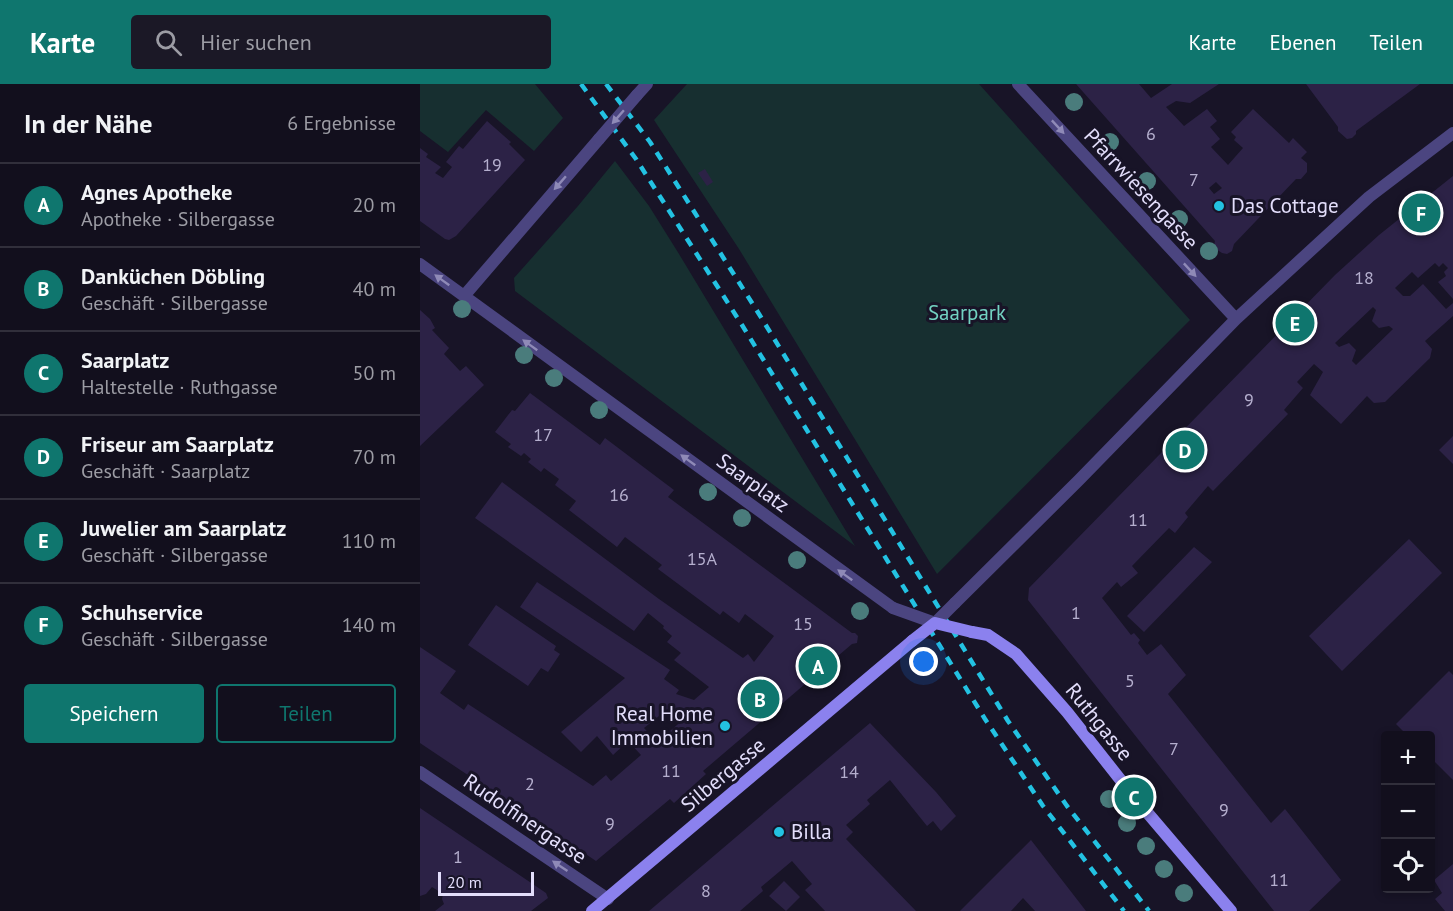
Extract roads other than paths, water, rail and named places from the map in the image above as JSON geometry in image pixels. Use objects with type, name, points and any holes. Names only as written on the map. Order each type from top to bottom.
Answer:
[{"type":"main road","name":"Ruthgasse","points":[[935,623],[988,635],[1016,654],[1067,712],[1230,911]]},
{"type":"main road","name":"Silbergasse","points":[[592,911],[935,623]]},
{"type":"street","points":[[464,296],[647,84]]},
{"type":"street","name":"Pfarrwiesengasse","points":[[1018,84],[1236,319]]},
{"type":"street","points":[[935,623],[1236,319],[1369,197],[1453,133]]},
{"type":"street","name":"Saarplatz","points":[[420,264],[893,608],[935,623]]},
{"type":"street","name":"Rudolfinergasse","points":[[420,772],[608,899]]},
{"type":"railway","points":[[581,84],[636,159],[742,325],[985,719],[1043,806],[1124,911]]},
{"type":"railway","points":[[606,84],[650,142],[759,314],[1008,721],[1067,806],[1149,911]]},
{"type":"place","name":"Das Cottage","points":[[1219,206]]},
{"type":"place","name":"Schuhservice","points":[[1421,213]]},
{"type":"place","name":"Juwelier am Saarplatz","points":[[1295,323]]},
{"type":"place","name":"Friseur am Saarplatz","points":[[1185,450]]},
{"type":"place","name":"Agnes Apotheke","points":[[818,666]]},
{"type":"place","name":"Danküchen Döbling","points":[[760,699]]},
{"type":"place","name":"Real Home Immobilien","points":[[725,726]]},
{"type":"place","name":"Saarplatz","points":[[1134,797]]},
{"type":"place","name":"Billa","points":[[779,832]]},
{"type":"park label","name":"Saarpark","points":[[967,313]]}]
